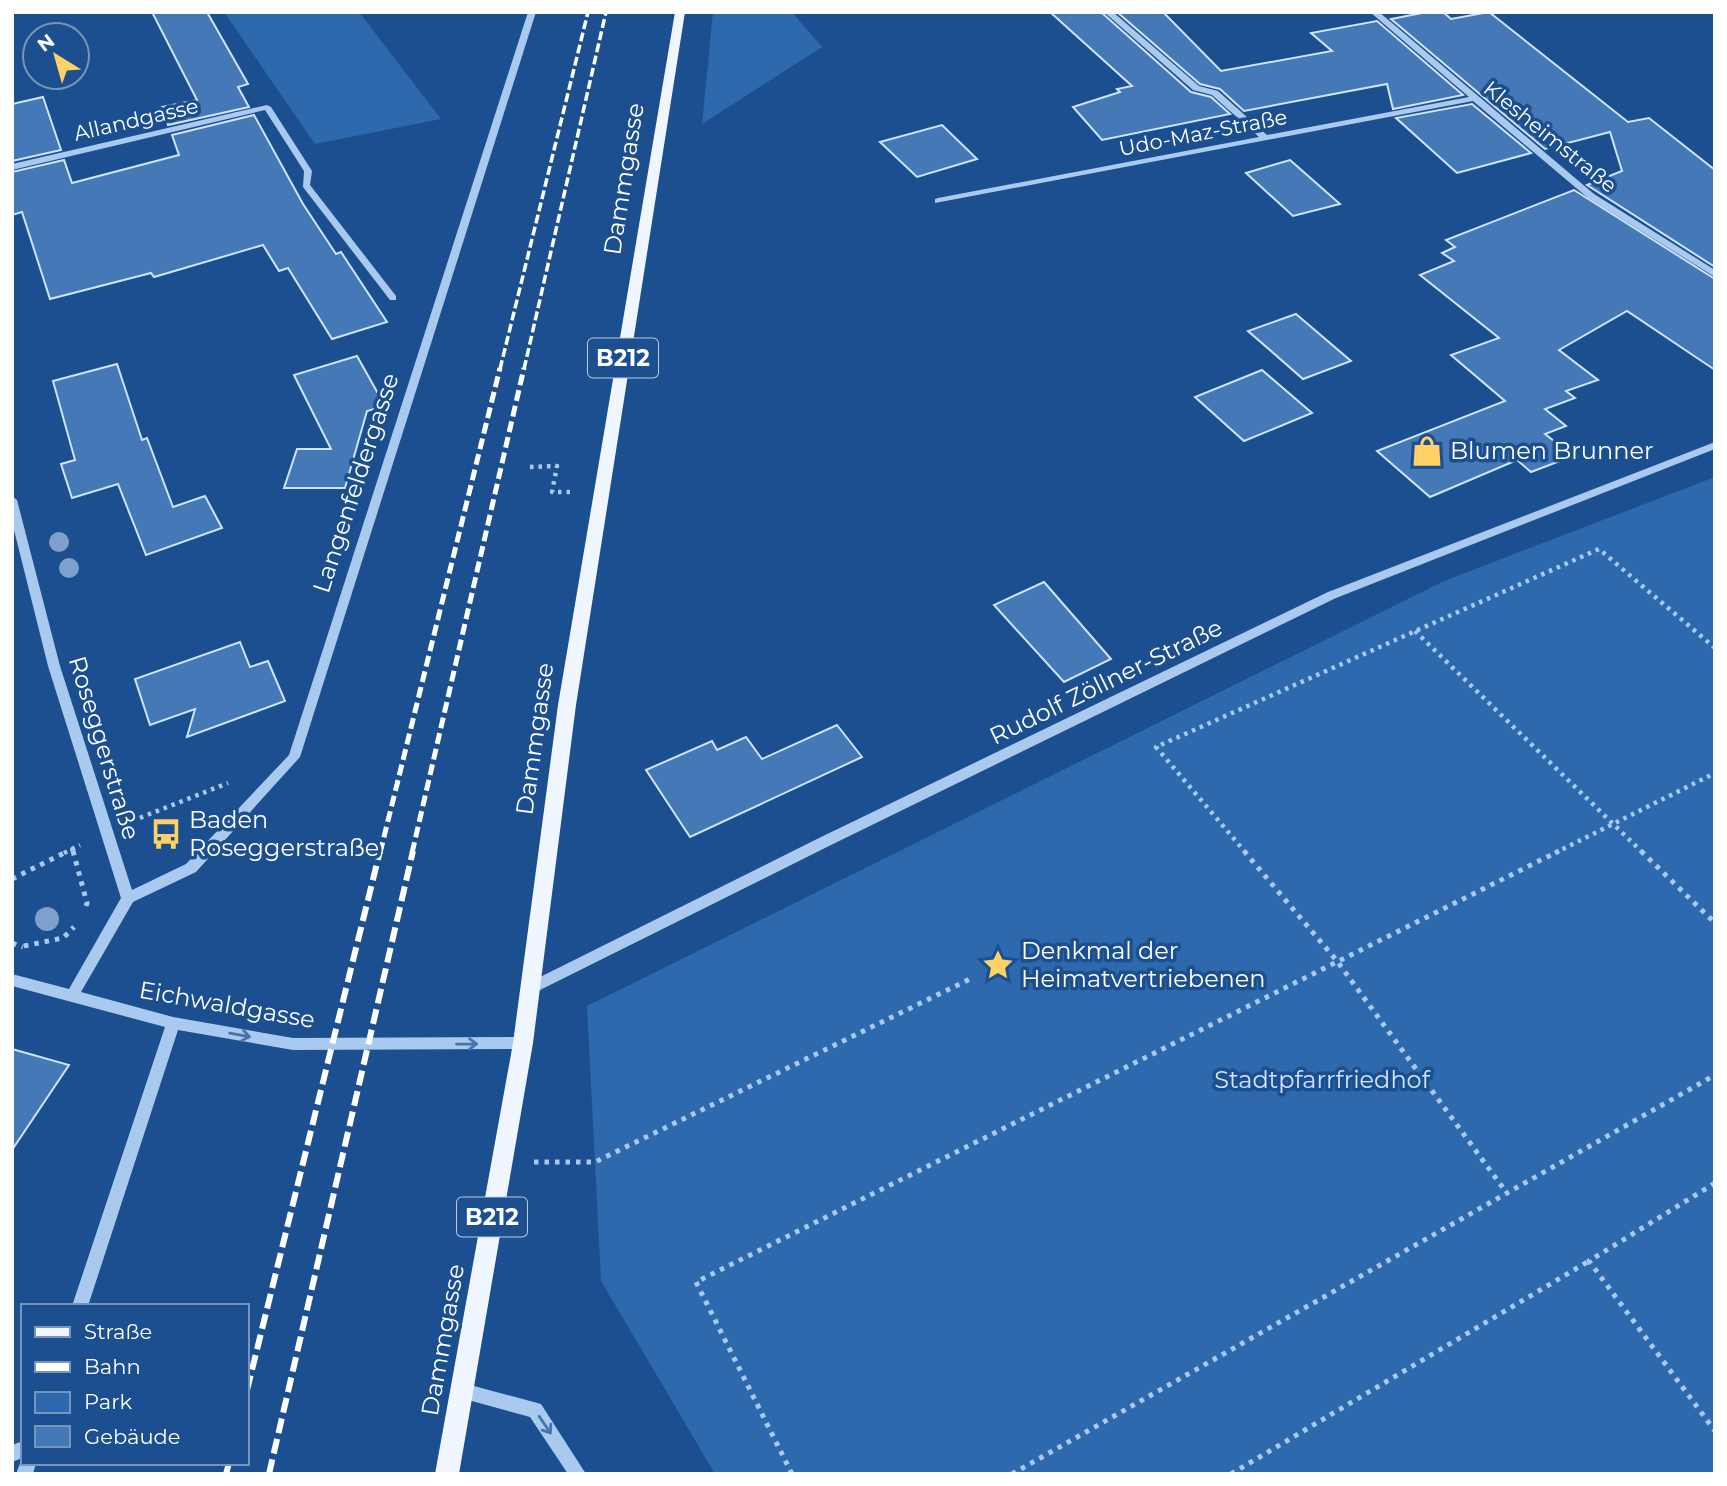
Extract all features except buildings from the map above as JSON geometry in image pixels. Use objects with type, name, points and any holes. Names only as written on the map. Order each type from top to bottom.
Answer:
[{"type":"main road","name":"Dammgasse","points":[[447,1474],[523,1043],[567,705],[680,12]]},
{"type":"street","name":"Langenfeldergasse","points":[[128,898],[191,868],[294,757],[532,12]]},
{"type":"street","points":[[1108,12],[1196,88],[1215,93],[1265,138]]},
{"type":"street","name":"Klesheimstraße","points":[[1374,12],[1591,196],[1715,274]]},
{"type":"street","name":"Udo-Maz-Straße","points":[[938,201],[1474,98]]},
{"type":"street","name":"Allandgasse","points":[[12,167],[267,107],[308,171],[306,184],[393,298]]},
{"type":"street","name":"Rudolf Zöllner-Straße","points":[[529,989],[1332,595],[1715,445]]},
{"type":"street","name":"Roseggerstraße","points":[[12,500],[17,539],[54,666],[128,898]]},
{"type":"street","points":[[72,996],[128,898]]},
{"type":"street","name":"Eichwaldgasse","points":[[12,980],[173,1023],[293,1044],[523,1043]]},
{"type":"street","points":[[81,1304],[173,1023]]},
{"type":"street","points":[[463,1391],[535,1410],[578,1474]]},
{"type":"path","points":[[530,467],[557,466],[552,492],[578,492]]},
{"type":"path","points":[[1506,1192],[1337,961],[1156,747],[1599,549],[1715,649]]},
{"type":"path","points":[[1415,631],[1715,923]]},
{"type":"path","points":[[792,1474],[696,1282],[1715,773]]},
{"type":"path","points":[[12,879],[106,832],[231,782]]},
{"type":"path","points":[[24,946],[63,938],[84,919],[86,904],[72,848]]},
{"type":"path","points":[[502,1161],[595,1162],[970,979]]},
{"type":"path","points":[[1012,1474],[1715,1074]]},
{"type":"path","points":[[1231,1474],[1715,1183]]},
{"type":"path","points":[[1589,1261],[1715,1431]]},
{"type":"green space","points":[[224,12],[359,12],[441,119],[315,144]]},
{"type":"green space","points":[[713,12],[792,12],[822,47],[702,124]]},
{"type":"green space","name":"Stadtpfarrfriedhof","points":[[1715,477],[1715,1474],[715,1474],[601,1281],[587,1006],[1444,581]]},
{"type":"railway","points":[[500,369],[588,12]]},
{"type":"railway","points":[[524,369],[606,12]]},
{"type":"railway","points":[[380,853],[500,368]]},
{"type":"railway","points":[[412,853],[524,368]]},
{"type":"railway","points":[[248,1386],[380,851]]},
{"type":"railway","points":[[269,1474],[413,851]]},
{"type":"railway","points":[[226,1474],[228,1465]]},
{"type":"place","name":"Blumen Brunner","points":[[1427,451]]},
{"type":"place","name":"Baden Roseggerstraße","points":[[166,834]]},
{"type":"place","name":"Denkmal der Heimatvertriebenen","points":[[998,965]]}]
